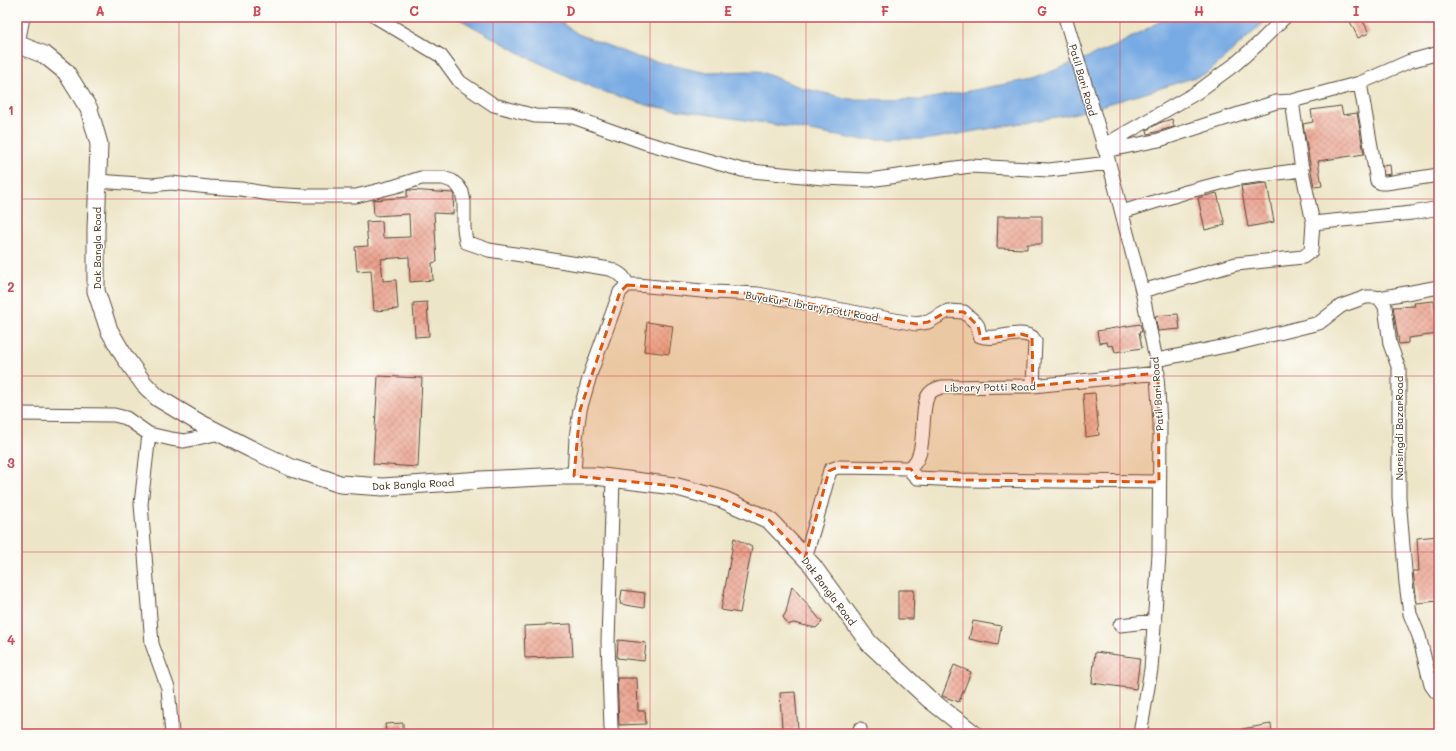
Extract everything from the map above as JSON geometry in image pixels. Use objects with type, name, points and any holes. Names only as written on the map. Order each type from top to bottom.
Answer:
[{"type":"main road","name":"Dak Bangla Road","points":[[17,44],[45,55],[66,72],[89,109],[99,144],[96,230],[96,291],[109,330],[124,356],[144,384],[158,398],[220,434],[292,468],[340,484],[383,487],[481,480],[574,476],[613,478],[674,486],[722,499],[769,520],[812,565],[869,643],[929,699],[974,734]]},
{"type":"street","points":[[17,44],[23,17]]},
{"type":"street","points":[[376,17],[441,56],[460,82],[494,105],[535,116],[573,117],[644,142],[742,170],[823,178],[870,180],[970,166],[1049,170],[1104,150],[1159,140],[1276,102],[1292,101],[1360,84],[1410,61],[1439,53]]},
{"type":"street","name":"Patil Bari Road","points":[[1065,17],[1122,212],[1142,291],[1158,373],[1160,424],[1158,554],[1155,620],[1151,669],[1140,734]]},
{"type":"street","points":[[1104,150],[1196,93],[1234,65],[1285,17]]},
{"type":"street","points":[[1360,84],[1377,181],[1380,183],[1386,183],[1439,175]]},
{"type":"street","points":[[1142,291],[1236,264],[1303,257],[1311,251],[1313,223],[1302,170],[1292,101]]},
{"type":"street","points":[[1122,212],[1186,192],[1240,178],[1302,170]]},
{"type":"street","points":[[98,181],[152,185],[171,183],[209,188],[241,189],[270,194],[304,196],[356,196],[421,178],[443,178],[452,181],[462,192],[466,242],[489,250],[610,269],[620,274],[626,280],[627,285],[620,292],[591,372],[580,410],[576,438],[574,476]]},
{"type":"street","points":[[1313,223],[1412,214],[1439,208]]},
{"type":"street","name":"Buyakur-Library potti Road","points":[[627,285],[758,294],[916,324],[928,322],[948,311],[964,312],[978,326],[980,336],[986,338],[1021,334],[1032,337],[1034,341],[1033,386]]},
{"type":"street","points":[[1156,360],[1230,345],[1319,324],[1341,306],[1366,297],[1379,298],[1439,287]]},
{"type":"street","name":"Narsingdi BazarRoad","points":[[1379,298],[1385,306],[1390,344],[1399,369],[1399,497],[1406,589],[1410,614],[1419,636],[1431,685],[1436,692],[1439,693]]},
{"type":"street","name":"Library Potti Road","points":[[911,467],[919,455],[926,400],[928,394],[932,390],[942,387],[1033,386],[1158,373]]},
{"type":"street","points":[[17,414],[114,415],[126,418],[149,434],[184,441],[220,434]]},
{"type":"street","points":[[149,434],[141,504],[152,644],[168,688],[172,734]]},
{"type":"street","points":[[805,558],[830,470],[838,467],[911,467],[912,473],[917,478],[962,480],[1159,482]]},
{"type":"street","points":[[613,478],[608,642],[611,728],[613,734]]},
{"type":"street","points":[[1120,625],[1155,620]]},
{"type":"highlighted area","points":[[627,285],[758,294],[916,324],[928,322],[948,311],[964,312],[978,326],[981,339],[1021,334],[1032,337],[1033,386],[1158,373],[1159,482],[962,480],[917,478],[911,469],[838,467],[829,471],[805,558],[769,520],[722,499],[674,486],[574,476],[580,410],[620,292]]},
{"type":"water","points":[[456,17],[554,17],[578,34],[637,57],[702,72],[759,71],[802,88],[850,99],[921,100],[1032,79],[1114,47],[1168,17],[1270,17],[1208,73],[1149,92],[1073,114],[930,139],[854,139],[765,123],[650,106],[598,90],[529,58]]},
{"type":"building","points":[[1348,17],[1361,17],[1369,33],[1358,38]]},
{"type":"building","points":[[1341,106],[1343,115],[1357,113],[1364,154],[1318,161],[1322,186],[1314,187],[1303,124],[1313,122],[1311,110]]},
{"type":"building","points":[[1172,119],[1174,127],[1148,134],[1147,130],[1159,123]]},
{"type":"building","points":[[1390,165],[1391,174],[1384,175],[1382,166]]},
{"type":"building","points":[[1267,183],[1274,222],[1248,227],[1241,186]]},
{"type":"building","points":[[407,191],[453,193],[453,214],[434,213],[437,262],[432,263],[433,280],[410,282],[409,257],[381,259],[383,281],[396,280],[398,309],[374,311],[371,270],[357,271],[355,247],[368,246],[366,222],[382,221],[383,238],[410,237],[409,214],[374,216],[373,200],[407,197]]},
{"type":"building","points":[[1217,193],[1225,225],[1205,230],[1198,198]]},
{"type":"building","points":[[998,216],[1042,216],[1042,244],[1027,244],[1027,249],[997,248]]},
{"type":"building","points":[[1434,301],[1438,334],[1408,338],[1408,343],[1399,344],[1393,307],[1415,306],[1414,303]]},
{"type":"building","points":[[427,302],[429,336],[415,337],[413,303]]},
{"type":"building","points":[[1178,314],[1180,329],[1158,331],[1155,316]]},
{"type":"building","points":[[647,322],[673,326],[669,354],[644,351]]},
{"type":"building","points":[[1140,324],[1142,332],[1139,332],[1142,348],[1115,352],[1113,345],[1108,346],[1107,342],[1099,343],[1097,331]]},
{"type":"building","points":[[378,376],[422,378],[418,467],[373,464]]},
{"type":"building","points":[[1095,393],[1099,435],[1086,437],[1083,394]]},
{"type":"building","points":[[1439,536],[1439,601],[1417,603],[1413,571],[1419,571],[1417,538]]},
{"type":"building","points":[[734,538],[752,547],[740,613],[721,610]]},
{"type":"building","points":[[792,586],[822,622],[816,628],[793,623],[788,625],[783,617],[786,612]]},
{"type":"building","points":[[622,590],[645,593],[644,608],[620,604]]},
{"type":"building","points":[[898,590],[914,590],[913,619],[898,619]]},
{"type":"building","points":[[973,621],[1001,626],[998,645],[969,639]]},
{"type":"building","points":[[571,624],[573,656],[525,658],[524,626]]},
{"type":"building","points":[[618,640],[646,643],[644,661],[617,658]]},
{"type":"building","points":[[1095,652],[1140,658],[1136,689],[1092,683]]},
{"type":"building","points":[[954,665],[971,672],[959,702],[942,696]]},
{"type":"building","points":[[617,678],[637,678],[638,711],[645,711],[646,724],[619,725]]},
{"type":"building","points":[[795,692],[798,729],[782,730],[780,693]]},
{"type":"building","points":[[403,723],[403,734],[386,734],[385,724]]},
{"type":"building","points":[[1271,724],[1272,734],[1242,734],[1242,729]]}]
